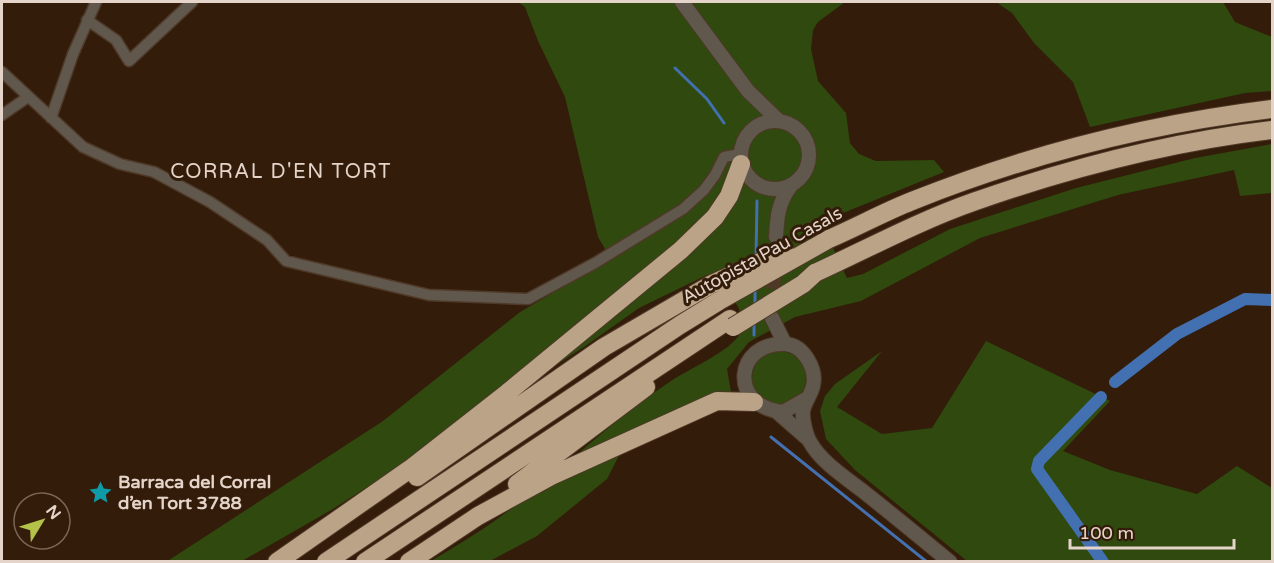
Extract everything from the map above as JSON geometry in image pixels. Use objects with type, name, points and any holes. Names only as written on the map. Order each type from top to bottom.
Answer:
[{"type":"highway","name":"Autopista Pau Casals","points":[[326,561],[680,325],[828,235],[910,201],[976,178],[1111,138],[1222,115],[1272,109]]},
{"type":"highway","points":[[365,561],[731,323],[815,273],[971,203],[1096,163],[1217,137],[1272,130]]},
{"type":"highway","points":[[282,558],[410,469],[507,393],[681,250],[715,217],[729,196],[740,159]]},
{"type":"highway","points":[[282,558],[323,537],[433,467],[604,347],[712,284],[828,235]]},
{"type":"highway","points":[[410,561],[478,516],[731,323]]},
{"type":"highway","points":[[478,516],[551,476],[717,401],[753,402]]},
{"type":"street","points":[[51,118],[87,20],[96,2]]},
{"type":"street","points":[[87,20],[116,40],[129,61],[192,2]]},
{"type":"street","points":[[682,2],[748,91],[779,121],[796,128],[807,143],[809,161],[802,176],[783,196],[777,213],[776,237]]},
{"type":"street","points":[[2,72],[83,147],[120,164],[154,172],[210,202],[267,240],[286,261],[429,295],[528,299],[595,263],[683,209],[704,190],[724,157],[740,159]]},
{"type":"street","points":[[748,91],[754,111],[753,129]]},
{"type":"street","points":[[2,115],[28,97]]},
{"type":"street","points":[[779,121],[768,121],[753,129],[746,136],[740,159],[751,180],[767,189],[790,187]]},
{"type":"street","points":[[767,189],[777,213]]},
{"type":"street","points":[[766,346],[772,318],[786,344]]},
{"type":"street","points":[[809,440],[803,414],[806,399],[813,386],[810,363],[800,350],[786,344],[766,346],[752,356],[745,369],[745,382],[753,402],[777,412],[809,440],[819,454],[844,476],[950,561]]},
{"type":"street","points":[[777,412],[792,409],[806,399]]},
{"type":"green space","points":[[518,2],[845,2],[818,22],[813,30],[811,49],[818,81],[846,113],[850,143],[859,154],[876,161],[934,160],[944,172],[821,222],[847,278],[863,274],[950,229],[1076,188],[1195,158],[1272,144],[1272,193],[1240,196],[1234,170],[1118,195],[980,238],[861,301],[795,317],[749,342],[727,369],[731,392],[690,406],[630,434],[607,479],[537,536],[490,561],[431,561],[500,517],[627,413],[671,381],[727,347],[739,335],[742,317],[739,309],[729,294],[709,274],[639,308],[584,347],[333,509],[242,561],[166,562],[383,421],[520,312],[611,259],[598,237],[565,97],[538,41],[525,7]]},
{"type":"green space","points":[[996,2],[1223,2],[1235,22],[1272,37],[1272,91],[1245,93],[1090,127],[1073,82],[1034,43],[1012,13]]},
{"type":"green space","points":[[986,341],[1110,401],[1063,451],[1110,470],[1197,494],[1237,466],[1272,488],[1272,561],[967,561],[855,470],[826,439],[820,411],[825,396],[835,384],[882,351],[837,407],[882,434],[932,428]]},
{"type":"green space","points":[[774,351],[784,351],[794,355],[802,363],[806,378],[802,393],[794,401],[784,405],[774,405],[764,401],[756,393],[752,383],[752,373],[756,363],[764,355]]},
{"type":"waterway","points":[[675,68],[707,99],[724,123]]},
{"type":"waterway","points":[[756,258],[757,201]]},
{"type":"waterway","points":[[755,288],[755,306]]},
{"type":"waterway","points":[[1115,382],[1177,334],[1245,299],[1272,300]]},
{"type":"waterway","points":[[754,321],[754,335]]},
{"type":"waterway","points":[[1101,397],[1039,461],[1037,469],[1103,562]]},
{"type":"waterway","points":[[771,437],[927,562]]},
{"type":"tunnel","points":[[772,310],[775,263]]},
{"type":"place","name":"Barraca del Corral d’en Tort 3788","points":[[100,492]]},
{"type":"district","name":"CORRAL D'EN TORT","points":[[281,171]]}]
